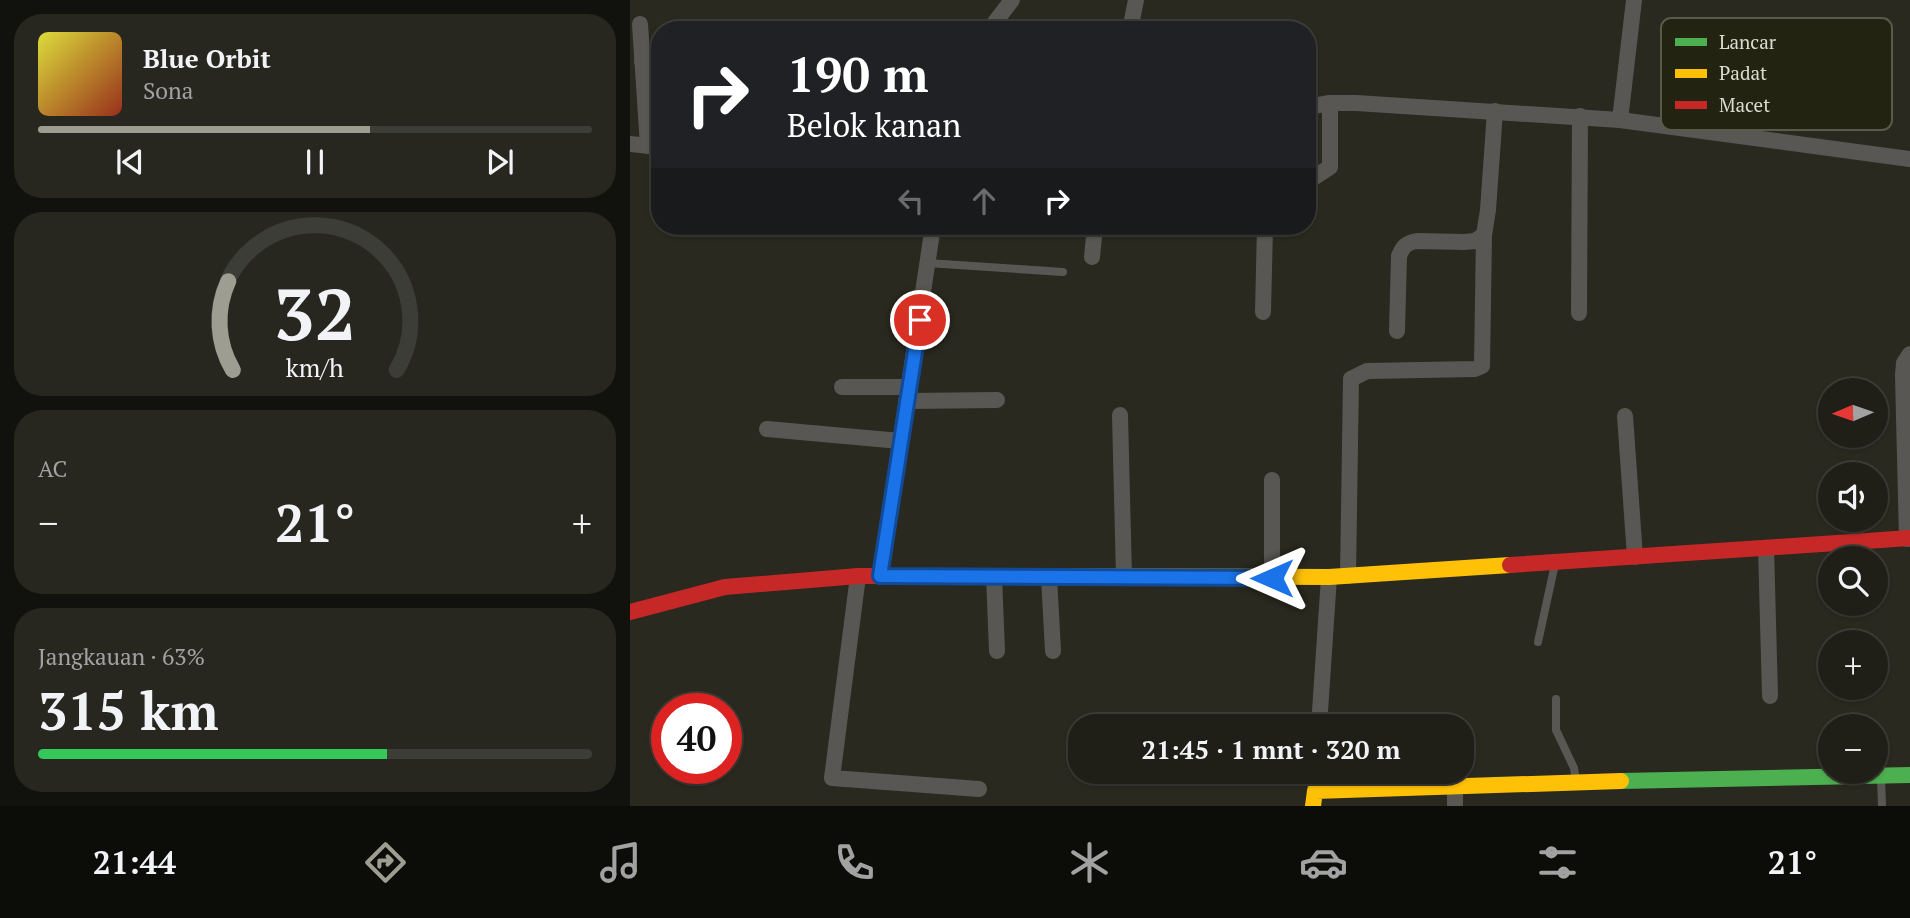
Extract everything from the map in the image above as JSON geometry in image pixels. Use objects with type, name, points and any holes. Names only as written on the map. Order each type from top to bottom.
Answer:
[{"type":"street","points":[[996,21],[1012,0]]},
{"type":"street","points":[[1132,21],[1136,0]]},
{"type":"street","points":[[1620,120],[1634,0]]},
{"type":"street","points":[[640,24],[651,126]]},
{"type":"street","points":[[642,61],[651,60]]},
{"type":"street","points":[[1316,105],[1330,103],[1495,111],[1580,116],[1661,126]]},
{"type":"street","points":[[1316,176],[1330,166],[1330,103]]},
{"type":"street","points":[[1348,576],[1351,379],[1367,370],[1475,369],[1482,366],[1484,235],[1495,111]]},
{"type":"street","points":[[1579,313],[1580,116]]},
{"type":"street","points":[[1694,130],[1910,159]]},
{"type":"street","points":[[630,144],[651,147]]},
{"type":"street","points":[[880,576],[932,235]]},
{"type":"street","points":[[1092,257],[1094,235]]},
{"type":"street","points":[[1263,312],[1265,235]]},
{"type":"street","points":[[1397,331],[1399,256],[1403,247],[1407,243],[1417,241],[1475,241],[1484,235]]},
{"type":"street","points":[[630,612],[725,587],[858,576],[1329,577],[1555,564],[1908,538],[1904,363],[1910,354]]},
{"type":"street","points":[[842,387],[997,400]]},
{"type":"street","points":[[1120,415],[1124,577]]},
{"type":"street","points":[[1625,416],[1635,557]]},
{"type":"street","points":[[767,429],[900,441]]},
{"type":"street","points":[[1272,480],[1272,578]]},
{"type":"street","points":[[1766,548],[1770,696]]},
{"type":"street","points":[[858,576],[832,778],[979,789]]},
{"type":"street","points":[[994,576],[997,650]]},
{"type":"street","points":[[1049,577],[1053,651]]},
{"type":"street","points":[[1320,714],[1329,577]]},
{"type":"street","points":[[1888,775],[1910,775]]},
{"type":"street","points":[[1314,799],[1455,786],[1818,776]]},
{"type":"street","points":[[1455,786],[1455,806]]},
{"type":"lane","points":[[928,263],[1063,272]]},
{"type":"lane","points":[[1538,642],[1555,564]]},
{"type":"lane","points":[[1556,699],[1556,730],[1574,768],[1576,782]]},
{"type":"lane","points":[[1881,784],[1882,806]]},
{"type":"traffic: fast","points":[[1621,781],[1910,775]]},
{"type":"traffic: slow","points":[[953,576],[1329,577],[1510,565]]},
{"type":"traffic: slow","points":[[1313,806],[1315,791],[1621,781]]},
{"type":"traffic: jam","points":[[1510,565],[1910,538]]},
{"type":"traffic: jam","points":[[630,612],[725,587],[858,576],[953,576]]},
{"type":"route","points":[[920,320],[880,576],[1272,578]]}]
